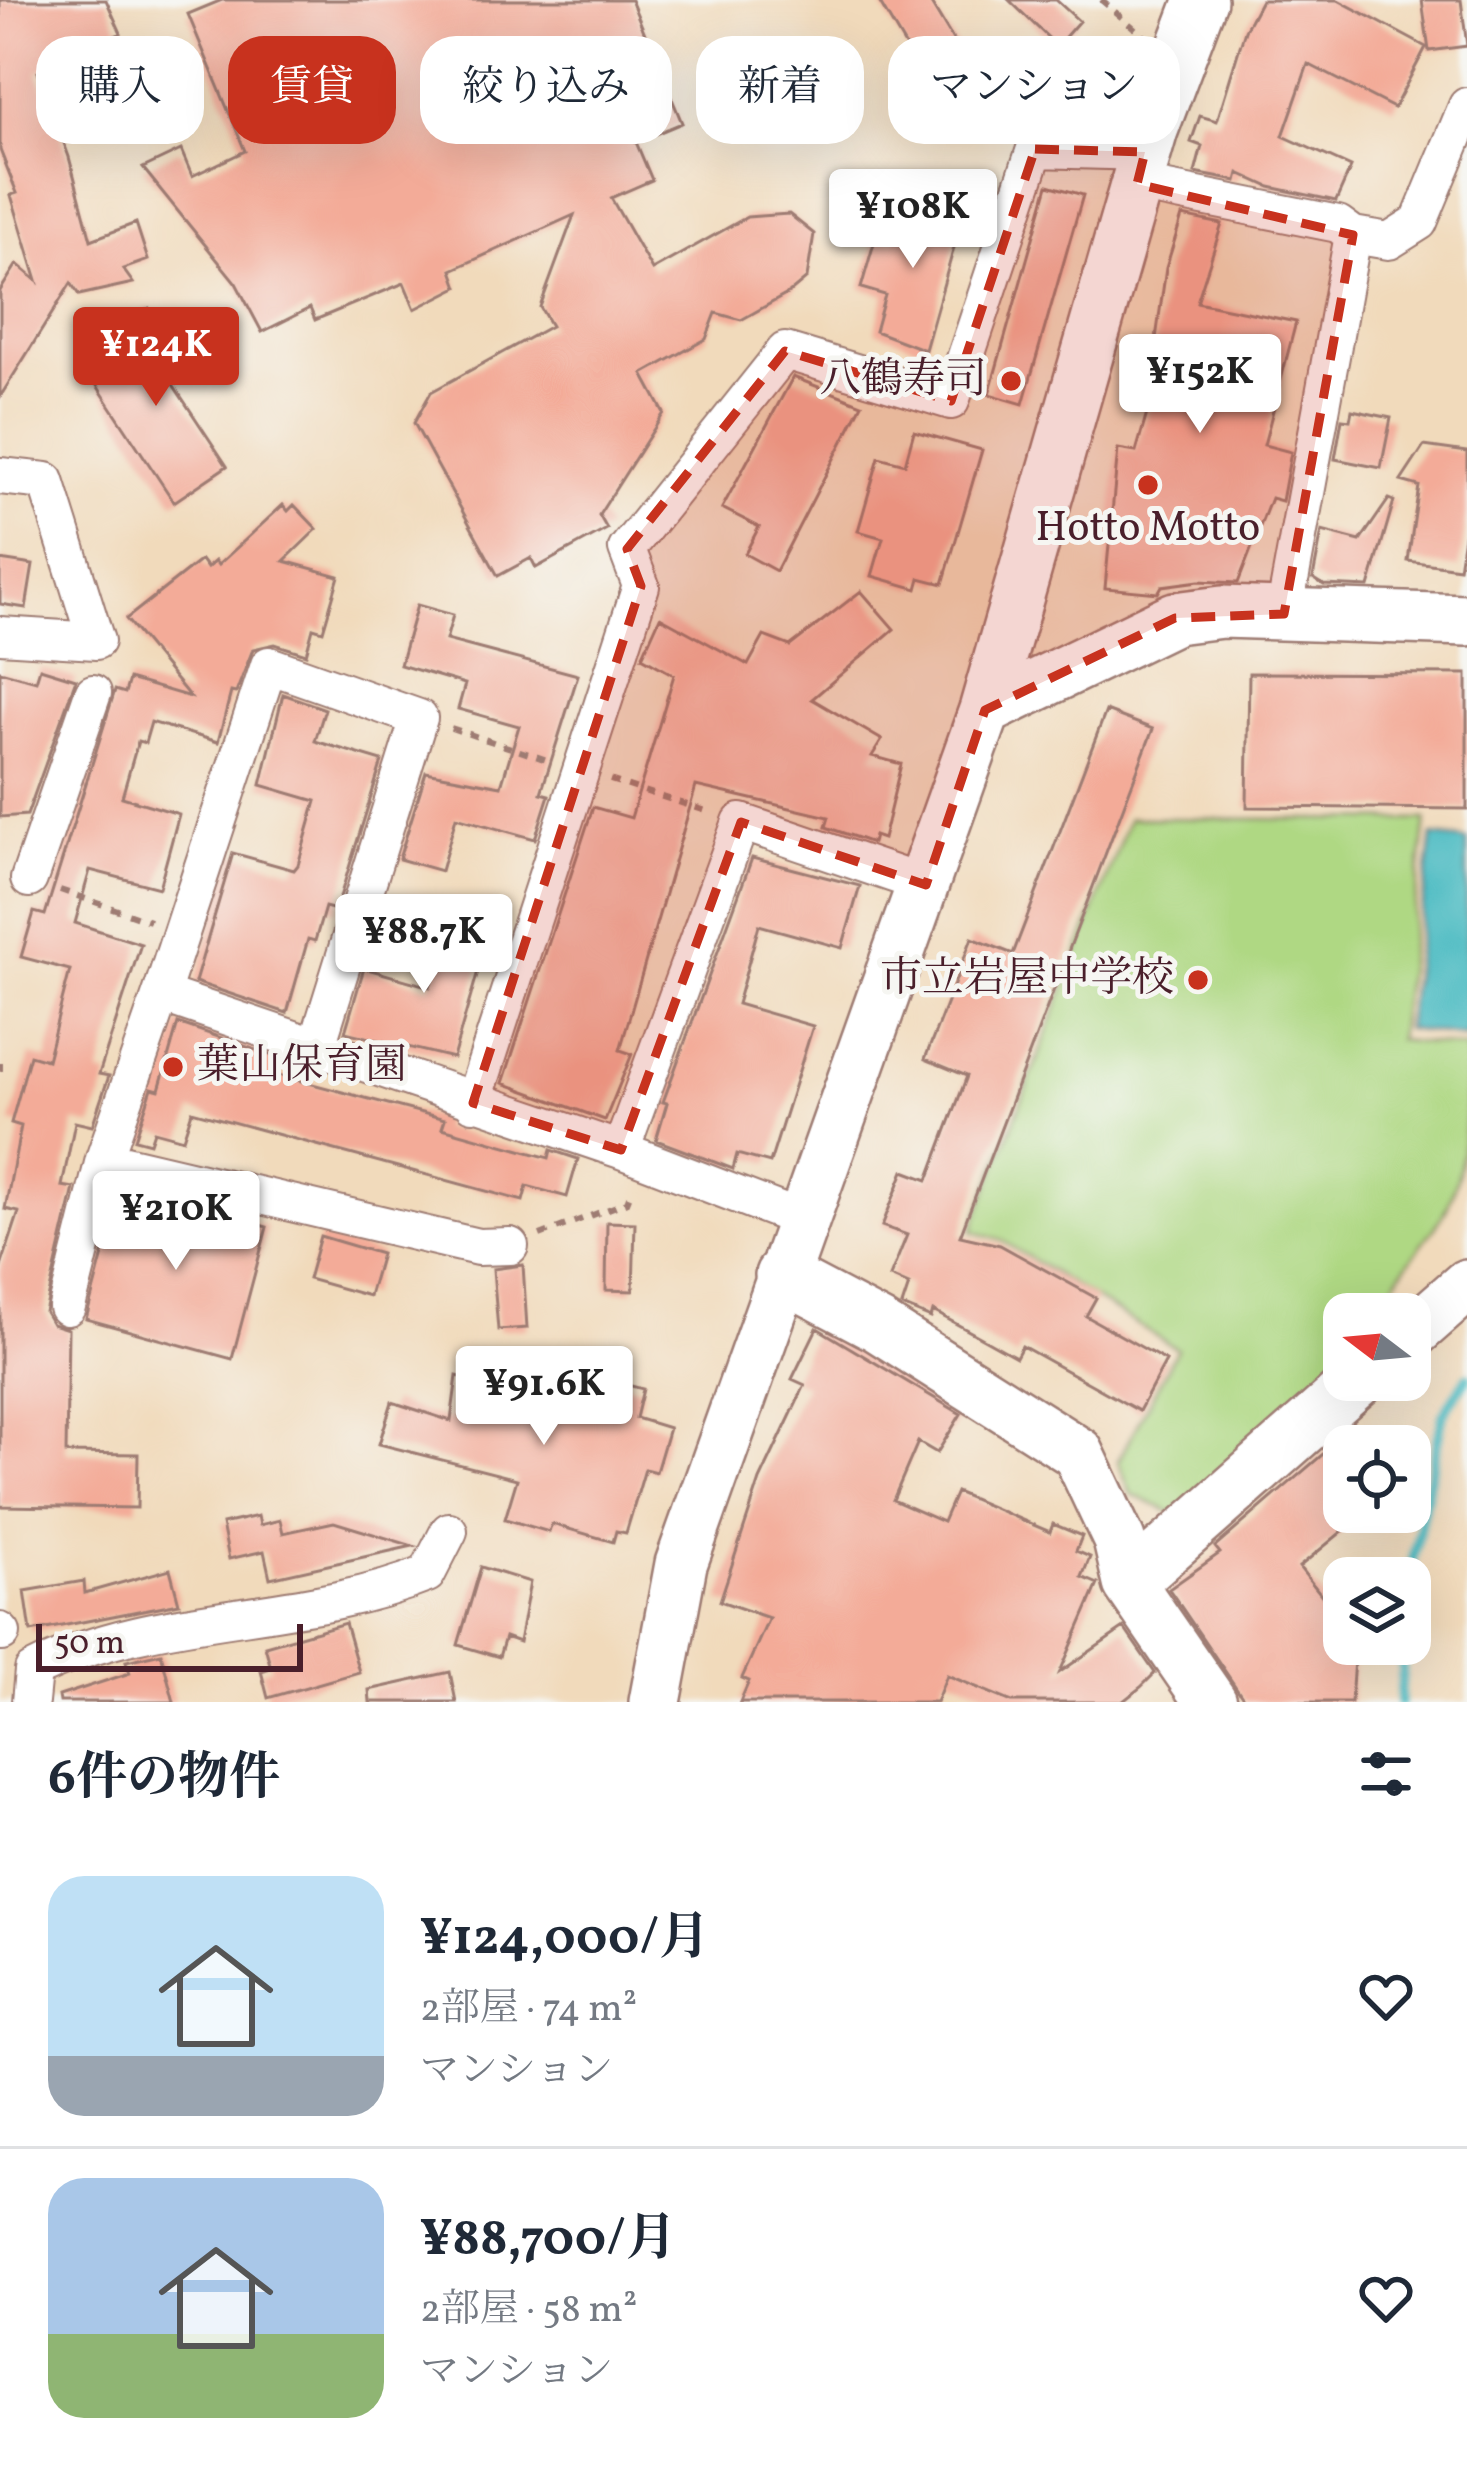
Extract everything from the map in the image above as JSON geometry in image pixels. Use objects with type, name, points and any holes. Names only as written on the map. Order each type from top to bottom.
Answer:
[{"type":"street","points":[[1180,50],[1201,0]]},
{"type":"street","points":[[473,1103],[641,586],[627,549],[785,351],[951,401],[1035,148],[1141,168],[1338,224],[1353,235],[1389,241],[1419,222],[1467,106]]},
{"type":"street","points":[[611,1702],[657,1686],[681,1564],[985,710],[1149,144]]},
{"type":"street","points":[[1284,614],[1353,235]]},
{"type":"street","points":[[0,476],[46,481],[97,641],[0,635]]},
{"type":"street","points":[[985,710],[1175,618],[1222,612],[1467,620]]},
{"type":"street","points":[[68,1307],[104,1159],[269,664],[419,718],[317,1045]]},
{"type":"street","points":[[29,879],[93,693]]},
{"type":"street","points":[[622,1150],[741,822],[926,885]]},
{"type":"street","points":[[161,994],[622,1150],[803,1220]]},
{"type":"street","points":[[104,1159],[478,1247],[510,1246]]},
{"type":"street","points":[[781,1275],[878,1326],[1078,1454],[1119,1540],[1129,1583],[1211,1702]]},
{"type":"street","points":[[1431,1317],[1467,1285]]},
{"type":"street","points":[[1129,1583],[1335,1401]]},
{"type":"street","points":[[30,1702],[33,1671],[71,1652],[156,1627],[396,1587],[427,1574],[448,1532]]},
{"type":"path","points":[[1101,0],[1144,36]]},
{"type":"path","points":[[419,718],[741,822]]},
{"type":"path","points":[[29,879],[181,932]]},
{"type":"path","points":[[510,1246],[627,1202],[638,1173],[622,1150]]},
{"type":"highlighted area","points":[[1035,149],[1145,152],[1137,184],[1353,235],[1284,614],[1175,618],[985,710],[926,885],[741,822],[621,1150],[473,1103],[641,586],[627,549],[785,351],[951,401]]},
{"type":"green space","points":[[1129,818],[1426,820],[1398,1040],[1467,1048],[1462,1153],[1445,1212],[1389,1293],[1323,1293],[1323,1389],[1175,1514],[1131,1494],[1118,1461],[1177,1349],[1002,1241],[972,1231]]},
{"type":"water","points":[[1432,836],[1467,840],[1467,1037],[1406,1029]]},
{"type":"building","points":[[0,0],[106,0],[121,33],[36,36],[36,144],[64,144],[91,240],[136,223],[148,260],[123,269],[133,283],[79,295],[71,283],[0,397],[0,291],[17,264],[37,281],[11,195],[17,193],[0,150]]},
{"type":"building","points":[[222,0],[631,0],[646,36],[420,36],[420,144],[637,144],[652,180],[611,198],[652,270],[747,217],[789,214],[814,234],[807,278],[741,320],[716,313],[706,339],[643,374],[664,413],[599,515],[607,529],[536,568],[531,558],[498,576],[414,423],[431,392],[551,326],[540,307],[574,215],[452,270],[458,287],[415,309],[404,283],[315,320],[310,308],[262,332],[236,283],[143,168],[181,150],[192,176],[245,151],[242,144],[396,144],[396,36],[228,36],[228,110],[204,52],[204,36],[197,36],[188,14]]},
{"type":"building","points":[[878,0],[929,0],[951,36],[899,36]]},
{"type":"building","points":[[1009,0],[1056,0],[1079,21],[1066,36],[1047,36]]},
{"type":"building","points":[[1261,0],[1338,0],[1426,47],[1394,108],[1308,64],[1283,136],[1351,167],[1336,201],[1270,187],[1239,173],[1237,181],[1195,173],[1202,146],[1191,142],[1200,116],[1217,121],[1245,30]]},
{"type":"building","points":[[1422,0],[1461,0],[1467,46],[1429,51]]},
{"type":"building","points":[[672,99],[682,123],[672,127]]},
{"type":"building","points":[[1048,185],[1083,195],[1023,404],[989,394]]},
{"type":"building","points":[[913,197],[964,212],[925,350],[875,331],[885,295],[861,288],[876,236],[893,241],[901,213],[908,215]]},
{"type":"building","points":[[1182,216],[1222,224],[1197,302],[1296,322],[1264,445],[1291,452],[1282,501],[1271,498],[1238,583],[1199,581],[1162,586],[1158,593],[1105,588],[1118,449],[1136,452],[1160,368],[1152,367],[1166,268]]},
{"type":"building","points":[[149,308],[169,338],[151,351],[227,466],[174,502],[92,378],[120,359],[106,337]]},
{"type":"building","points":[[793,377],[862,404],[776,571],[745,554],[759,527],[722,508]]},
{"type":"building","points":[[1352,410],[1391,418],[1381,468],[1335,459],[1342,419],[1350,420]]},
{"type":"building","points":[[914,431],[982,450],[943,584],[920,578],[917,589],[872,576],[883,538],[858,531],[879,457],[905,464]]},
{"type":"building","points":[[1424,446],[1467,452],[1467,516],[1459,568],[1408,561],[1419,486],[1401,481]]},
{"type":"building","points":[[1389,499],[1394,501],[1369,587],[1324,585],[1313,578],[1322,531],[1360,541]]},
{"type":"building","points":[[283,505],[288,511],[294,505],[317,529],[284,561],[339,576],[323,631],[313,628],[306,654],[275,644],[253,649],[236,693],[231,692],[218,742],[151,722],[145,743],[138,741],[122,797],[179,814],[159,888],[90,870],[75,923],[141,944],[99,1074],[109,1076],[92,1126],[75,1122],[62,1186],[74,1188],[45,1312],[52,1324],[68,1329],[66,1453],[138,1454],[137,1508],[0,1506],[0,1270],[19,1212],[5,1209],[21,1126],[11,1123],[30,1055],[47,1060],[70,970],[21,957],[34,912],[45,915],[115,690],[125,693],[129,679],[190,697],[126,619],[201,560],[207,568],[215,561],[218,565]]},
{"type":"building","points":[[0,560],[33,565],[26,608],[0,604]]},
{"type":"building","points":[[861,591],[894,629],[812,699],[882,740],[872,756],[901,764],[883,839],[874,836],[872,843],[826,827],[829,817],[696,786],[620,1050],[632,1054],[605,1120],[503,1083],[593,807],[631,818],[674,675],[642,657],[660,617],[748,665],[764,636],[790,646]]},
{"type":"building","points":[[417,605],[453,615],[446,640],[578,675],[541,793],[549,795],[535,839],[456,817],[441,871],[399,859],[426,772],[501,786],[519,726],[458,709],[465,684],[400,665]]},
{"type":"building","points":[[40,668],[76,679],[27,815],[0,817],[0,671],[36,681]]},
{"type":"building","points":[[1249,673],[1467,674],[1467,809],[1247,807]]},
{"type":"building","points":[[283,694],[325,709],[315,741],[382,761],[336,910],[325,907],[315,941],[308,939],[287,1013],[195,982],[233,853],[294,870],[298,865],[316,801],[261,785]]},
{"type":"building","points":[[1106,711],[1153,729],[960,1236],[1000,1245],[1096,1298],[1086,1316],[1166,1361],[1139,1411],[1022,1346],[1016,1357],[933,1311],[931,1318],[902,1306],[909,1285],[890,1277],[907,1235],[882,1226],[904,1171],[928,1180],[967,1076],[925,1059],[972,938],[1013,954]]},
{"type":"building","points":[[752,858],[860,886],[842,948],[759,925],[737,1004],[813,1026],[770,1163],[737,1154],[733,1169],[656,1140],[667,1103],[663,1102]]},
{"type":"building","points":[[451,915],[491,926],[453,1058],[345,1032],[364,968],[430,987]]},
{"type":"building","points":[[178,1023],[282,1059],[278,1075],[445,1119],[442,1128],[549,1158],[551,1150],[578,1159],[567,1197],[527,1186],[523,1201],[192,1111],[183,1139],[154,1131],[150,1143],[135,1139],[152,1088],[159,1090]]},
{"type":"building","points":[[121,1186],[267,1227],[232,1359],[86,1319]]},
{"type":"building","points":[[607,1222],[635,1223],[633,1291],[606,1290]]},
{"type":"building","points":[[320,1236],[381,1254],[369,1296],[308,1279]]},
{"type":"building","points":[[523,1265],[527,1328],[498,1330],[493,1269]]},
{"type":"building","points":[[817,1328],[961,1414],[937,1453],[918,1442],[893,1500],[943,1522],[956,1492],[1050,1532],[1053,1524],[1082,1536],[1076,1551],[1090,1557],[1082,1577],[1098,1584],[1060,1672],[1124,1628],[1155,1673],[1141,1687],[1122,1702],[1012,1702],[947,1675],[936,1702],[740,1702],[749,1681],[742,1678],[769,1618],[720,1601],[760,1480],[805,1385],[792,1379]]},
{"type":"building","points":[[534,1372],[613,1395],[616,1382],[643,1389],[636,1418],[669,1428],[656,1472],[645,1469],[626,1533],[616,1531],[613,1542],[552,1524],[549,1532],[505,1519],[517,1479],[379,1444],[392,1402],[451,1421],[457,1376],[528,1392]]},
{"type":"building","points":[[1323,1454],[1323,1533],[1340,1533],[1299,1567],[1323,1597],[1323,1665],[1354,1665],[1351,1702],[1246,1702],[1169,1589],[1220,1553],[1215,1547]]},
{"type":"building","points":[[258,1516],[260,1525],[280,1520],[283,1533],[334,1522],[413,1546],[270,1578],[264,1551],[229,1559],[222,1524]]},
{"type":"building","points":[[481,1567],[530,1582],[519,1642],[505,1637],[499,1657],[458,1645]]},
{"type":"building","points":[[170,1569],[179,1603],[31,1632],[25,1591],[84,1581],[85,1593]]},
{"type":"building","points":[[345,1623],[359,1672],[268,1698],[261,1671],[271,1668],[265,1646]]},
{"type":"building","points":[[161,1653],[174,1702],[60,1702],[59,1696],[130,1673],[126,1661]]},
{"type":"building","points":[[450,1672],[456,1702],[370,1702],[369,1690]]},
{"type":"waterway","points":[[1413,1557],[1443,1414],[1467,1377]]},
{"type":"waterway","points":[[1400,1702],[1403,1665]]},
{"type":"place","name":"八鶴寿司","points":[[1011,381]]},
{"type":"place","name":"Hotto Motto","points":[[1148,485]]},
{"type":"place","name":"市立岩屋中学校","points":[[1198,980]]},
{"type":"place","name":"葉山保育園","points":[[173,1067]]}]
